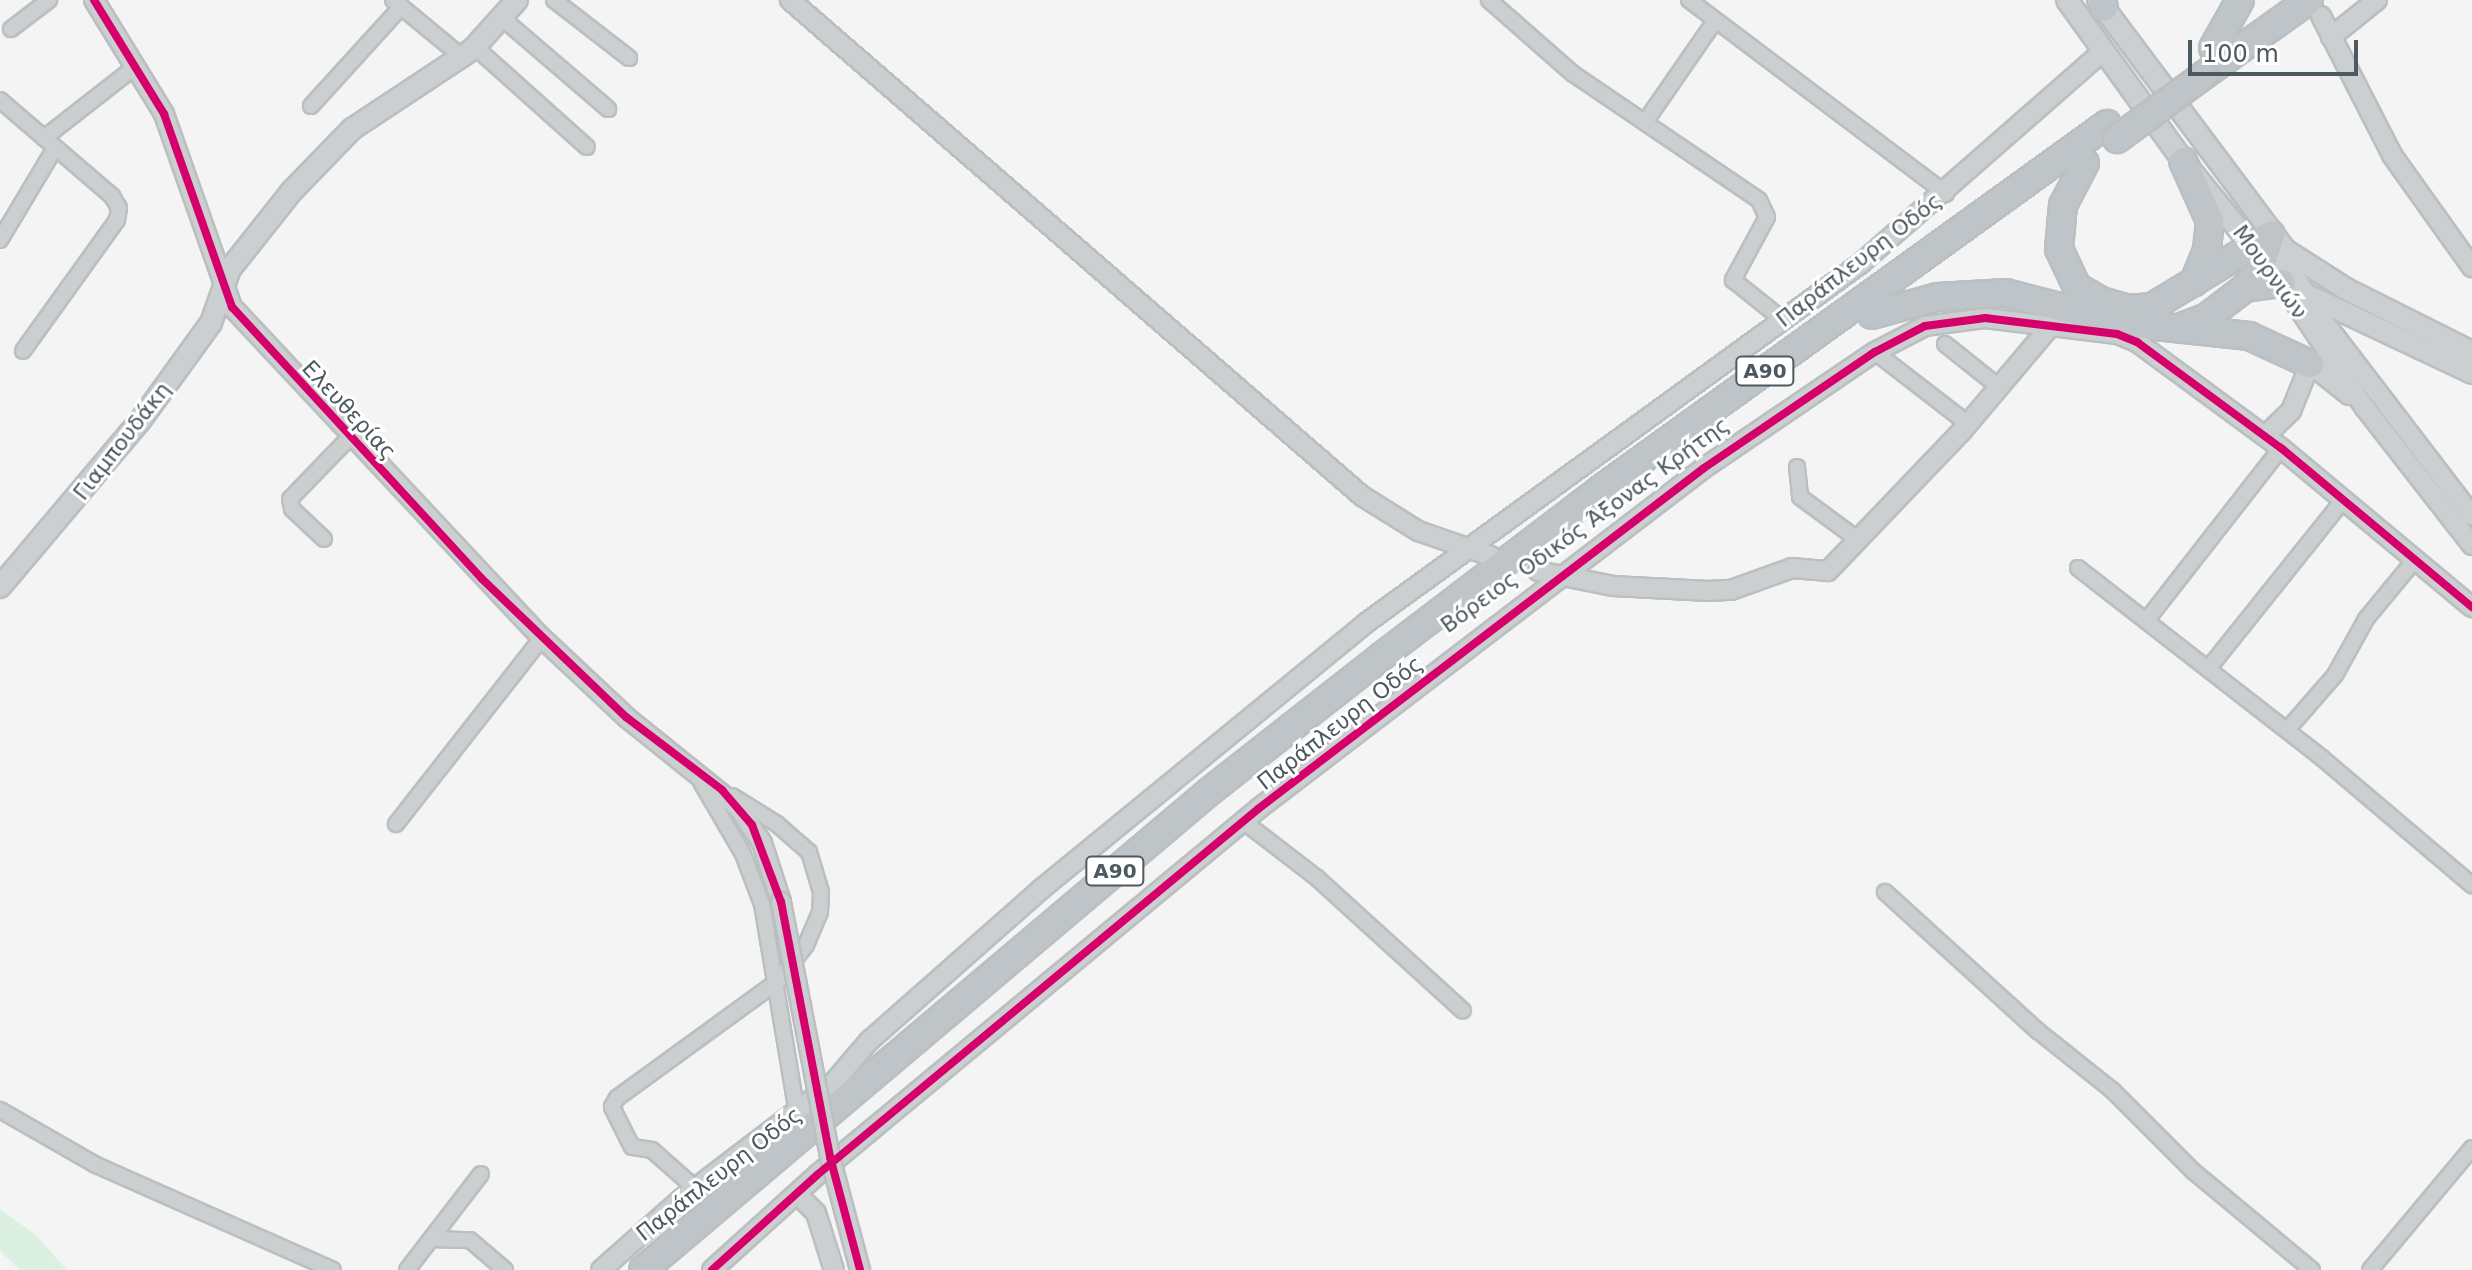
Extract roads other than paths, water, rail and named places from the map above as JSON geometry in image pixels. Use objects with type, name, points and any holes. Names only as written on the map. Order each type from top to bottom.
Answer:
[{"type":"highway","points":[[2213,48],[2240,0]]},
{"type":"highway","name":"Βόρειος Οδικός Άξονας Κρήτης","points":[[2197,70],[2213,48],[2280,0]]},
{"type":"highway","name":"Βόρειος Οδικός Άξονας Κρήτης","points":[[643,1270],[1198,801],[1601,489],[2197,70],[2315,8]]},
{"type":"highway","name":"Βόρειος Οδικός Άξονας Κρήτης","points":[[668,1270],[1221,804],[1367,688],[1609,503],[2085,163],[2112,131]]},
{"type":"highway","points":[[2183,161],[2210,221],[2194,282]]},
{"type":"highway","points":[[2085,163],[2058,229],[2064,266],[2077,287],[2129,309],[2152,307],[2194,282],[2264,248]]},
{"type":"highway","points":[[2177,328],[2207,317],[2245,288],[2264,248]]},
{"type":"highway","points":[[2245,288],[2291,286]]},
{"type":"highway","points":[[1872,315],[1938,297],[1984,292],[2040,300],[2118,322],[2249,336],[2310,364]]},
{"type":"main road","name":"Γιαμπουδάκη","points":[[0,587],[140,421],[211,323],[223,284],[239,257],[336,143],[468,52],[517,0]]},
{"type":"main road","name":"Μουρνιών","points":[[2067,0],[2183,161],[2264,248],[2291,286]]},
{"type":"main road","points":[[2101,3],[2264,248],[2472,352]]},
{"type":"main road","points":[[2291,286],[2472,373]]},
{"type":"street","points":[[11,29],[49,0]]},
{"type":"street","name":"Ελευθερίας","points":[[94,0],[168,124],[232,307],[350,437],[542,638],[626,717],[722,790],[762,843],[781,902],[827,1143],[860,1270]]},
{"type":"street","points":[[554,0],[629,58]]},
{"type":"street","points":[[790,0],[1362,496],[1418,531],[1491,556]]},
{"type":"street","points":[[1489,0],[1531,41],[1746,189],[1765,209],[1764,226],[1732,273],[1733,280],[1783,320]]},
{"type":"street","points":[[1689,0],[1946,194]]},
{"type":"street","points":[[2331,37],[2377,0]]},
{"type":"street","points":[[311,106],[397,4],[468,52],[587,147]]},
{"type":"street","points":[[2315,8],[2392,155],[2472,267]]},
{"type":"street","points":[[502,18],[608,109]]},
{"type":"street","points":[[1645,122],[1715,21]]},
{"type":"street","name":"Παράπλευρη Οδός","points":[[601,1270],[695,1188],[833,1083],[869,1041],[1040,890],[1366,623],[1783,320],[1946,194],[2102,52]]},
{"type":"street","points":[[0,240],[50,143],[135,67]]},
{"type":"street","points":[[0,100],[112,196],[119,214],[23,351]]},
{"type":"street","name":"Μουρνιών","points":[[2291,286],[2365,408],[2472,545]]},
{"type":"street","name":"Μουρνιών","points":[[2291,286],[2472,516]]},
{"type":"street","name":"Παράπλευρη Οδός","points":[[712,1270],[1243,821],[1716,460],[1875,352],[1925,326],[1962,318],[2117,334],[2137,342],[2281,448],[2342,502],[2472,607]]},
{"type":"street","points":[[1538,571],[1560,578],[1613,586],[1731,590],[1785,569],[1823,574],[1860,541],[1968,424],[2049,328]]},
{"type":"street","points":[[1945,344],[1999,387]]},
{"type":"street","points":[[1875,352],[1968,424]]},
{"type":"street","points":[[2265,436],[2291,411],[2310,364],[2365,408]]},
{"type":"street","points":[[324,539],[292,509],[290,499],[350,437]]},
{"type":"street","points":[[2146,621],[2281,448]]},
{"type":"street","points":[[1797,467],[1800,497],[1860,541]]},
{"type":"street","points":[[2208,669],[2342,502]]},
{"type":"street","points":[[2287,730],[2335,675],[2366,619],[2414,561]]},
{"type":"street","points":[[2078,568],[2287,730],[2472,885]]},
{"type":"street","points":[[396,824],[542,638]]},
{"type":"street","points":[[689,763],[743,854],[762,904],[778,981],[797,1113]]},
{"type":"street","points":[[695,1188],[652,1150],[632,1147],[612,1107],[617,1098],[778,981],[806,945],[820,912],[815,865],[799,841],[722,790]]},
{"type":"street","points":[[1243,821],[1317,878],[1463,1011]]},
{"type":"street","points":[[1885,892],[2112,1090],[2193,1171],[2312,1270]]},
{"type":"street","points":[[0,1110],[96,1165],[333,1270]]},
{"type":"street","points":[[2370,1270],[2472,1148]]},
{"type":"street","points":[[407,1270],[481,1174]]},
{"type":"street","points":[[799,1196],[816,1213],[834,1270]]},
{"type":"street","points":[[432,1239],[470,1240],[505,1270]]}]
